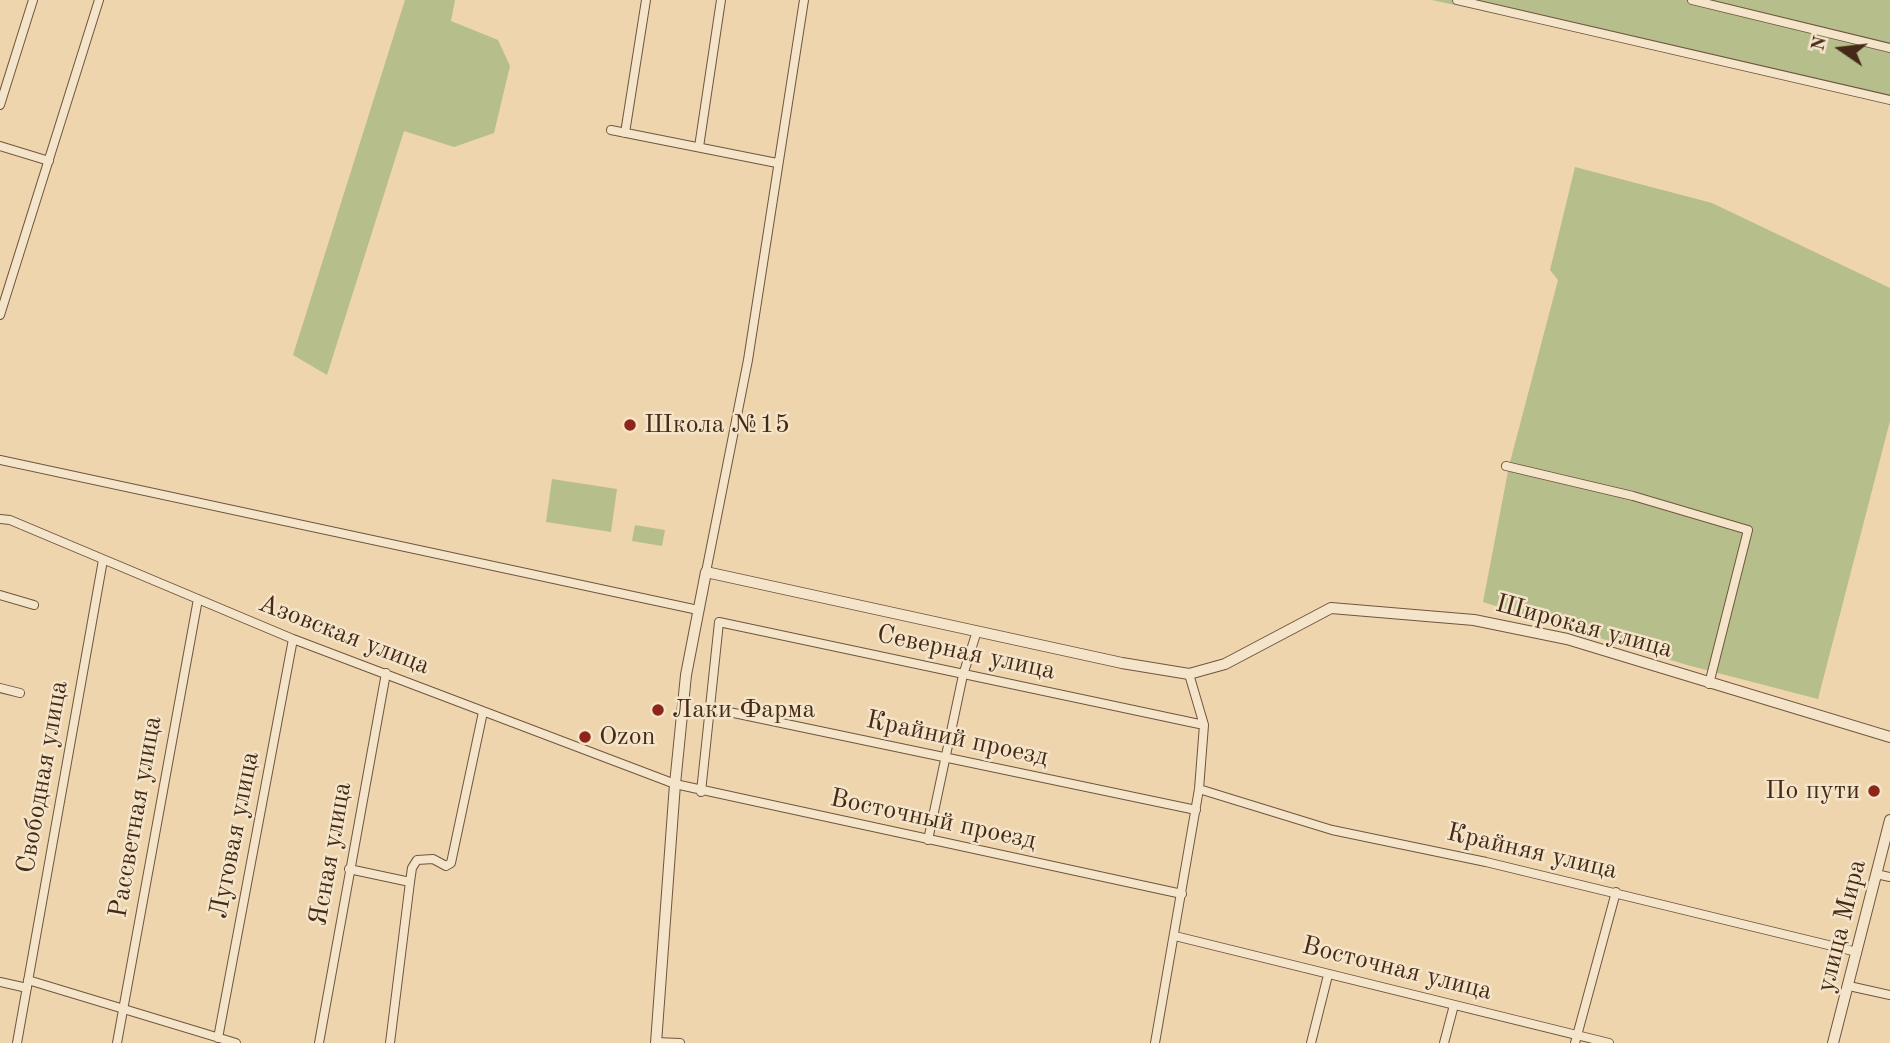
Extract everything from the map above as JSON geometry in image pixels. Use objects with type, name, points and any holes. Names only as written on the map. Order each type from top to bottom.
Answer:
[{"type":"street","points":[[0,105],[33,0]]},
{"type":"street","points":[[0,315],[99,0]]},
{"type":"street","points":[[625,133],[646,0]]},
{"type":"street","points":[[699,147],[721,0]]},
{"type":"street","points":[[680,1043],[656,1042],[675,784],[688,660],[741,394],[768,241],[777,163],[804,0]]},
{"type":"street","points":[[1457,0],[1890,100]]},
{"type":"street","points":[[1692,0],[1890,48]]},
{"type":"street","points":[[611,130],[777,163]]},
{"type":"street","points":[[0,146],[49,161]]},
{"type":"street","points":[[0,460],[698,610]]},
{"type":"street","points":[[1506,466],[1633,496],[1748,530],[1709,684]]},
{"type":"street","name":"Азовская улица","points":[[0,519],[10,520],[293,639],[675,784]]},
{"type":"street","name":"Свободная улица","points":[[17,1043],[103,560]]},
{"type":"street","points":[[706,572],[1122,663],[1189,674],[1204,725],[1199,789],[1155,1043]]},
{"type":"street","points":[[0,595],[34,605]]},
{"type":"street","name":"Рассветная улица","points":[[117,1043],[198,599]]},
{"type":"street","name":"Широкая улица","points":[[1189,674],[1225,664],[1314,615],[1344,607],[1474,620],[1554,636],[1890,737]]},
{"type":"street","name":"Северная улица","points":[[710,708],[719,622],[1204,725]]},
{"type":"street","points":[[928,840],[962,675],[977,631]]},
{"type":"street","name":"Луговая улица","points":[[218,1038],[293,639]]},
{"type":"street","name":"Ясная улица","points":[[319,1043],[386,673]]},
{"type":"street","points":[[0,688],[20,693]]},
{"type":"street","points":[[701,792],[710,708]]},
{"type":"street","name":"Крайний проезд","points":[[710,708],[1196,810]]},
{"type":"street","points":[[390,1043],[412,868],[417,860],[433,859],[446,866],[454,858],[483,712]]},
{"type":"street","name":"Восточный проезд","points":[[675,784],[701,792],[1182,894]]},
{"type":"street","name":"Крайняя улица","points":[[1199,789],[1332,830],[1616,892],[1857,952]]},
{"type":"street","name":"улица Мира","points":[[1833,1043],[1890,820]]},
{"type":"street","points":[[349,869],[410,882]]},
{"type":"street","points":[[1876,874],[1890,877]]},
{"type":"street","points":[[1576,1039],[1616,892]]},
{"type":"street","name":"Восточная улица","points":[[1175,936],[1454,1005],[1576,1039],[1609,1043]]},
{"type":"street","points":[[1311,1043],[1328,975]]},
{"type":"street","points":[[0,982],[28,984],[236,1043]]},
{"type":"street","points":[[1849,986],[1890,995]]},
{"type":"street","points":[[1444,1043],[1454,1005]]},
{"type":"green space","points":[[405,0],[455,0],[451,21],[498,40],[510,66],[494,133],[454,147],[404,131],[327,375],[293,355]]},
{"type":"green space","points":[[1432,0],[1890,0],[1890,101]]},
{"type":"green space","points":[[1575,167],[1712,203],[1890,288],[1890,421],[1818,699],[1687,665],[1483,602],[1509,466],[1558,280],[1550,270]]},
{"type":"green space","points":[[552,479],[617,489],[611,532],[546,522]]},
{"type":"green space","points":[[635,525],[665,530],[662,546],[632,541]]},
{"type":"place","name":"Школа №15","points":[[630,425]]},
{"type":"place","name":"Лаки Фарма","points":[[658,710]]},
{"type":"place","name":"Ozon","points":[[585,737]]},
{"type":"place","name":"По пути","points":[[1874,791]]}]
